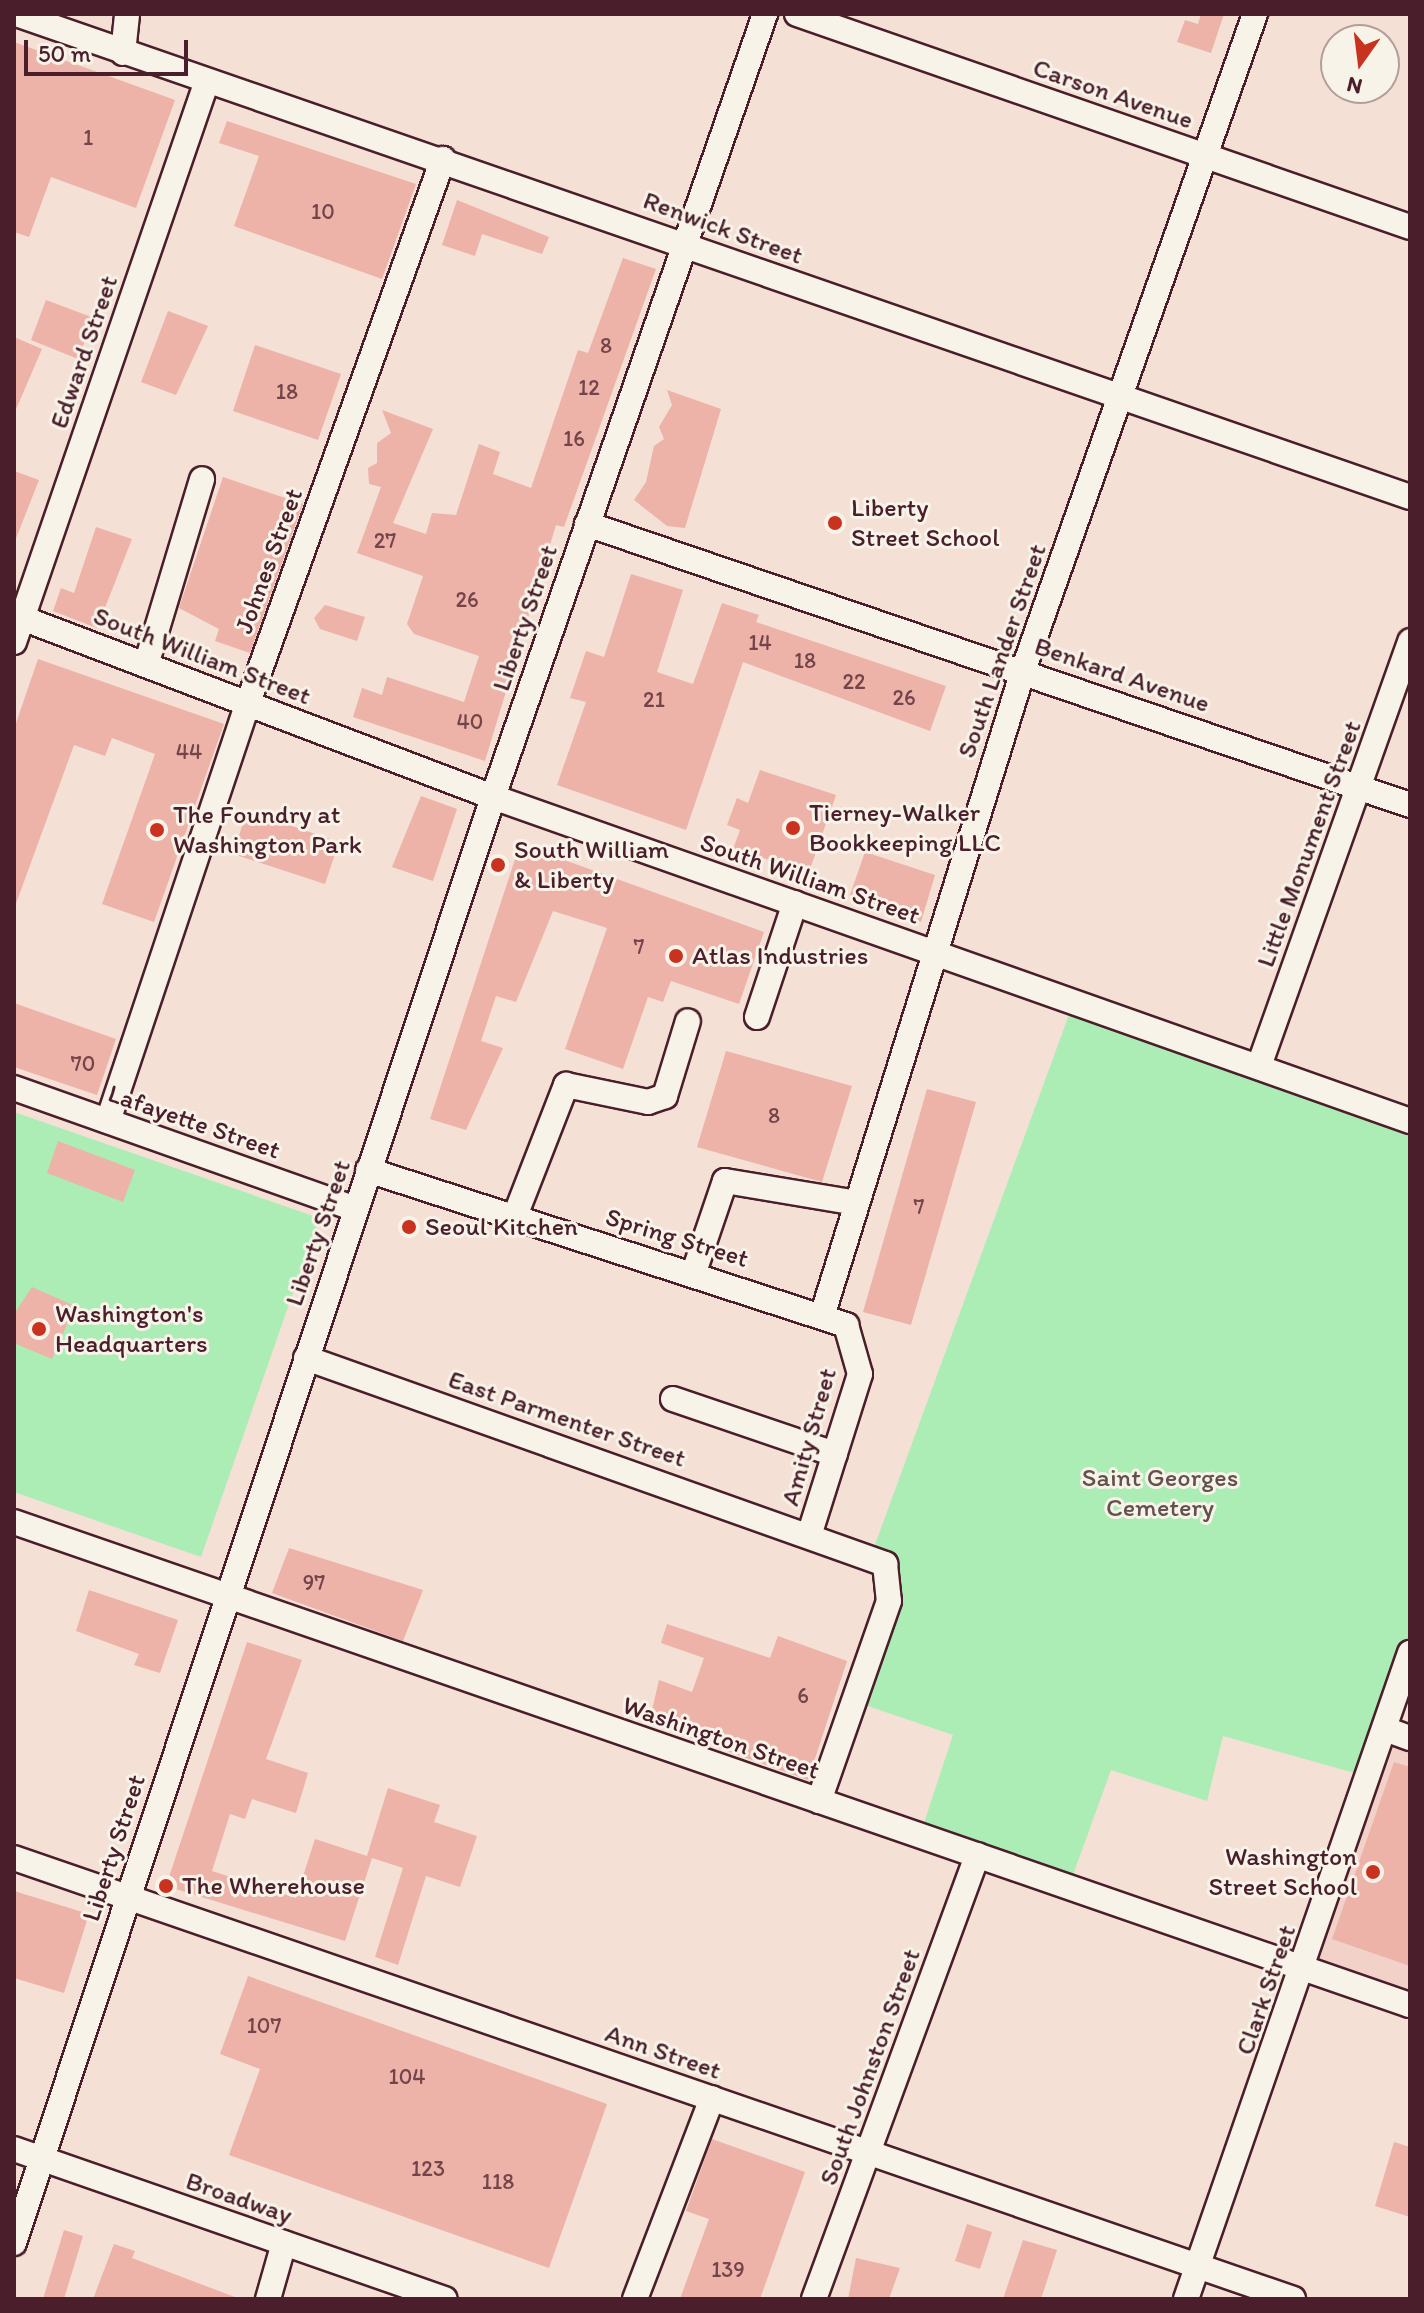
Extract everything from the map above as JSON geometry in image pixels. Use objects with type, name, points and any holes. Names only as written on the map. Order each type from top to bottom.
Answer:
[{"type":"street","name":"Renwick Street","points":[[16,14],[123,53],[443,159],[1410,497]]},
{"type":"street","points":[[123,53],[127,14]]},
{"type":"street","name":"Liberty Street","points":[[14,2243],[38,2158],[493,797],[765,14]]},
{"type":"street","name":"Carson Avenue","points":[[797,14],[1410,227]]},
{"type":"street","name":"South Lander Street","points":[[823,1313],[1023,671],[1255,14]]},
{"type":"street","name":"Edward Street","points":[[14,642],[18,616],[207,81]]},
{"type":"street","name":"Johnes Street","points":[[108,1121],[248,703],[443,159]]},
{"type":"street","points":[[146,665],[202,479]]},
{"type":"street","name":"Benkard Avenue","points":[[587,524],[1410,805]]},
{"type":"street","name":"South William Street","points":[[18,616],[493,797],[1410,1121]]},
{"type":"street","name":"Little Monument Street","points":[[1259,1066],[1410,641]]},
{"type":"street","points":[[757,1017],[795,903]]},
{"type":"street","points":[[515,1216],[566,1085],[648,1102],[665,1096],[688,1021]]},
{"type":"street","name":"Lafayette Street","points":[[14,1088],[355,1209]]},
{"type":"street","name":"Spring Street","points":[[368,1170],[823,1313],[846,1325],[858,1353]]},
{"type":"street","points":[[694,1272],[725,1181],[856,1203]]},
{"type":"street","name":"Amity Street","points":[[809,1536],[860,1374],[858,1353]]},
{"type":"street","name":"East Parmenter Street","points":[[306,1358],[885,1564],[889,1601],[819,1801]]},
{"type":"street","points":[[673,1399],[835,1454]]},
{"type":"street","name":"Washington Street","points":[[14,1522],[227,1593],[1410,2005]]},
{"type":"street","name":"Clark Street","points":[[1186,2299],[1304,1968],[1410,1653]]},
{"type":"street","points":[[1385,1729],[1410,1738]]},
{"type":"street","name":"South Johnston Street","points":[[814,2299],[977,1855]]},
{"type":"street","name":"Ann Street","points":[[14,1858],[1293,2299]]},
{"type":"street","points":[[635,2299],[712,2098]]},
{"type":"street","name":"Broadway","points":[[14,2149],[445,2299]]},
{"type":"street","points":[[268,2299],[284,2243]]},
{"type":"shaded area","name":"Washington Street School","points":[[1385,1729],[1410,1738],[1410,2005],[1305,1968]]},
{"type":"green space","name":"Saint Georges Cemetery","points":[[1074,1001],[1410,1119],[1410,1653],[1369,1777],[1223,1736],[1207,1801],[1111,1770],[1069,1886],[920,1835],[953,1735],[856,1702],[889,1601],[869,1561]]},
{"type":"green space","points":[[14,1112],[319,1218],[201,1557],[14,1492]]},
{"type":"building","points":[[1201,14],[1224,14],[1211,53],[1177,42],[1185,20],[1198,24]]},
{"type":"building","points":[[14,42],[175,100],[136,208],[51,177],[29,237],[14,232]]},
{"type":"building","points":[[227,121],[416,184],[382,279],[234,226],[259,156],[219,143]]},
{"type":"building","points":[[457,200],[549,237],[542,254],[482,234],[475,256],[442,245]]},
{"type":"building","points":[[623,258],[656,269],[564,527],[556,525],[485,761],[353,717],[362,688],[382,695],[387,677],[464,702],[479,656],[414,634],[407,624],[423,576],[357,553],[381,487],[369,484],[368,468],[377,463],[377,443],[391,433],[382,410],[433,429],[393,523],[426,534],[432,513],[456,515],[479,444],[500,452],[493,474],[531,488],[578,350],[588,353]]},
{"type":"building","points":[[46,300],[94,318],[78,359],[31,340]]},
{"type":"building","points":[[168,311],[208,326],[176,395],[141,382]]},
{"type":"building","points":[[14,337],[42,349],[14,414]]},
{"type":"building","points":[[255,345],[341,374],[318,440],[233,411]]},
{"type":"building","points":[[667,390],[721,409],[685,528],[667,526],[634,500],[646,482],[654,446],[664,439],[659,427],[672,405]]},
{"type":"building","points":[[14,471],[39,480],[15,541],[14,540]]},
{"type":"building","points":[[223,477],[303,504],[250,653],[215,641],[219,629],[179,608]]},
{"type":"building","points":[[96,527],[132,539],[97,628],[53,611],[61,588],[74,593]]},
{"type":"building","points":[[631,574],[683,590],[657,672],[693,684],[722,603],[759,615],[756,622],[946,686],[930,731],[743,662],[686,830],[557,785],[586,702],[570,698],[586,651],[604,657]]},
{"type":"building","points":[[325,605],[365,617],[357,641],[320,629],[314,618]]},
{"type":"building","name":"The Foundry at Washington Park","points":[[38,659],[224,724],[154,922],[102,904],[155,754],[112,738],[105,756],[74,745],[14,909],[14,729]]},
{"type":"building","points":[[760,770],[836,795],[809,872],[733,849],[740,830],[727,825],[737,798],[748,803]]},
{"type":"building","points":[[421,796],[457,809],[433,881],[392,867]]},
{"type":"building","points":[[247,811],[339,842],[325,884],[233,854]]},
{"type":"building","points":[[520,844],[764,932],[739,1004],[671,981],[663,1002],[648,997],[623,1069],[565,1049],[607,928],[553,911],[516,1002],[496,996],[481,1041],[503,1048],[466,1130],[430,1119]]},
{"type":"building","points":[[865,852],[935,875],[921,922],[850,895]]},
{"type":"building","points":[[14,1003],[116,1039],[97,1095],[14,1067]]},
{"type":"building","points":[[726,1051],[852,1086],[822,1182],[697,1147]]},
{"type":"building","points":[[927,1089],[976,1102],[911,1325],[863,1312]]},
{"type":"building","points":[[58,1141],[135,1170],[123,1202],[47,1173]]},
{"type":"building","name":"Washington's Headquarters","points":[[32,1287],[75,1306],[52,1359],[14,1343],[14,1314]]},
{"type":"building","points":[[289,1548],[423,1590],[403,1641],[272,1593]]},
{"type":"building","points":[[89,1590],[178,1620],[160,1673],[134,1665],[139,1654],[76,1631]]},
{"type":"building","points":[[667,1624],[770,1658],[778,1636],[847,1661],[808,1780],[649,1723],[659,1680],[692,1692],[704,1658],[661,1643]]},
{"type":"building","points":[[247,1642],[302,1660],[266,1759],[308,1773],[296,1813],[252,1799],[245,1819],[230,1814],[212,1871],[296,1898],[315,1839],[367,1856],[388,1788],[440,1805],[434,1822],[477,1836],[460,1887],[426,1876],[398,1965],[375,1957],[403,1868],[372,1858],[345,1941],[166,1886]]},
{"type":"building","points":[[1394,1762],[1410,1767],[1410,1966],[1332,1939]]},
{"type":"building","points":[[14,1891],[89,1914],[64,1993],[14,1978]]},
{"type":"building","points":[[248,1976],[607,2104],[549,2268],[229,2155],[260,2069],[220,2054]]},
{"type":"building","points":[[712,2139],[805,2172],[760,2299],[680,2299],[709,2219],[686,2211]]},
{"type":"building","points":[[1394,2142],[1410,2147],[1410,2217],[1375,2206]]},
{"type":"building","points":[[967,2224],[992,2232],[980,2269],[955,2261]]},
{"type":"building","points":[[64,2230],[83,2236],[64,2299],[43,2299]]},
{"type":"building","points":[[1023,2240],[1057,2250],[1041,2299],[1003,2299]]},
{"type":"building","points":[[114,2244],[135,2251],[132,2258],[240,2299],[93,2299]]},
{"type":"building","points":[[856,2258],[900,2268],[889,2299],[848,2299]]},
{"type":"place","name":"Liberty Street School","points":[[835,523]]},
{"type":"place","name":"Tierney-Walker Bookkeeping LLC","points":[[793,828]]},
{"type":"place","name":"The Foundry at Washington Park","points":[[157,830]]},
{"type":"place","name":"South William & Liberty","points":[[498,865]]},
{"type":"place","name":"Atlas Industries","points":[[676,956]]},
{"type":"place","name":"Seoul Kitchen","points":[[409,1227]]},
{"type":"place","name":"Washington's Headquarters","points":[[39,1329]]},
{"type":"place","name":"Washington Street School","points":[[1373,1872]]},
{"type":"place","name":"The Wherehouse","points":[[166,1886]]}]
